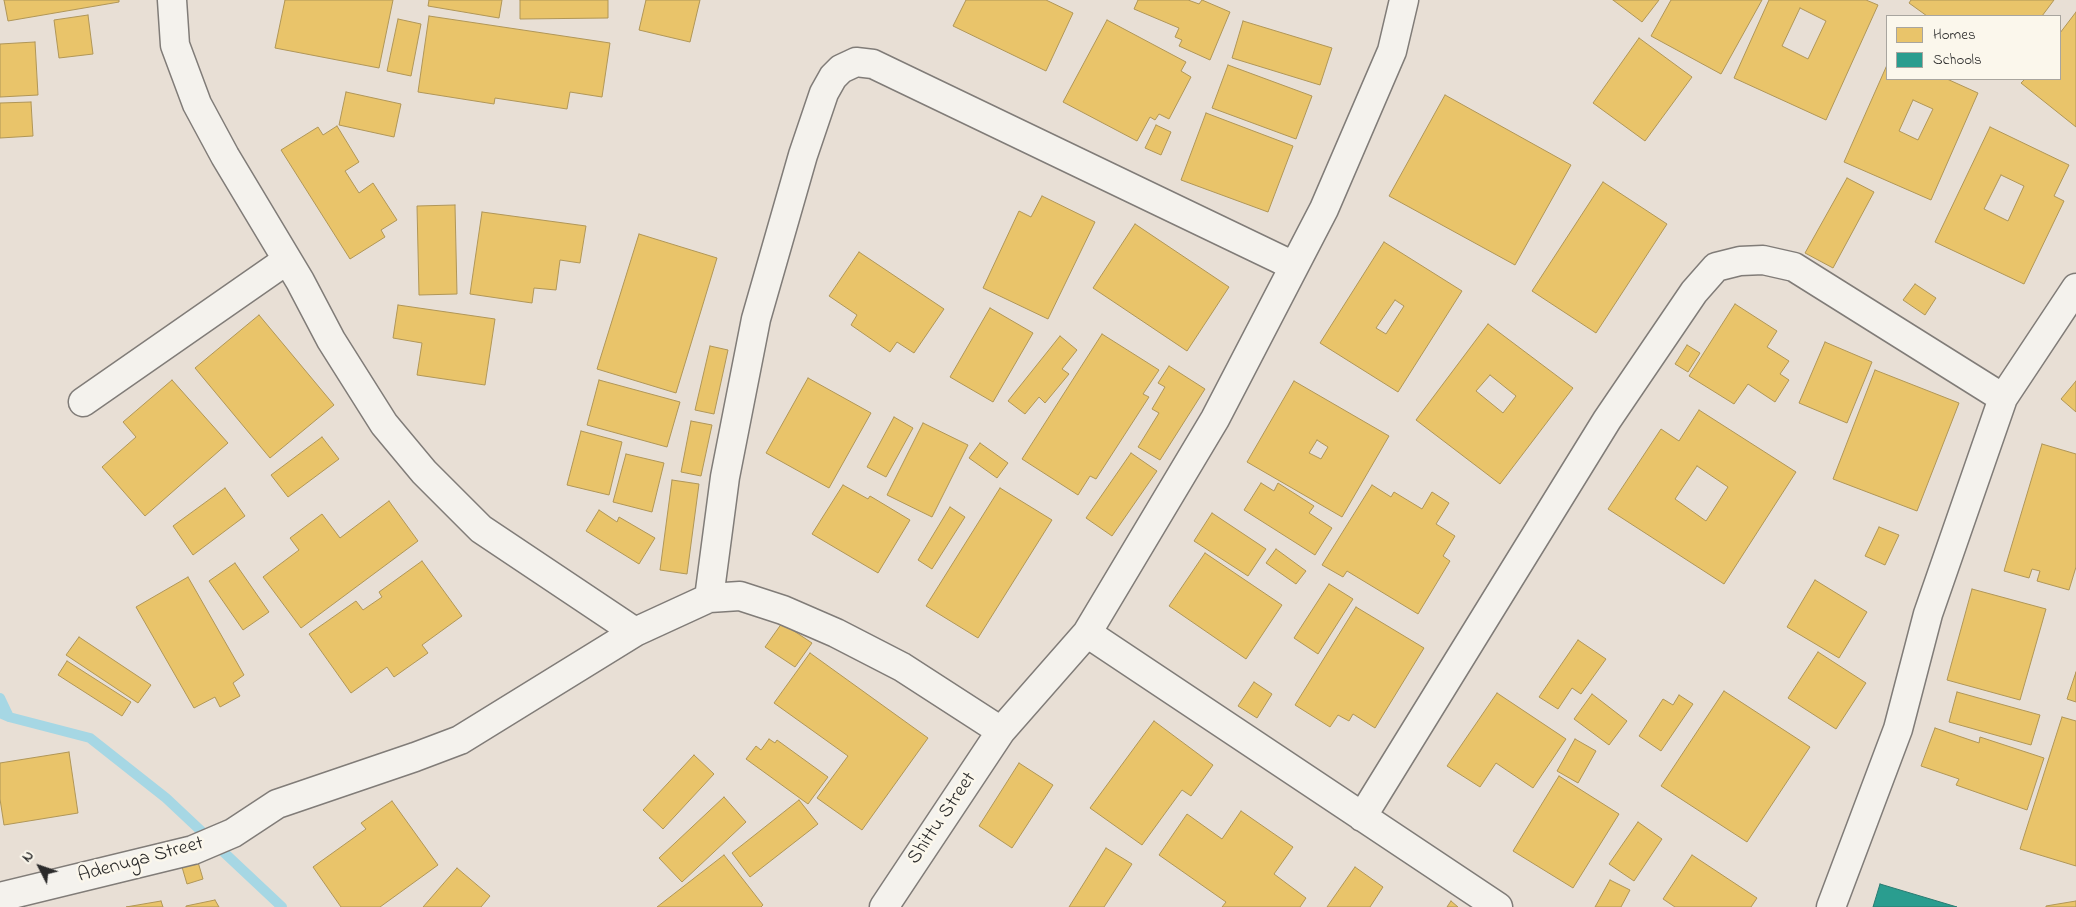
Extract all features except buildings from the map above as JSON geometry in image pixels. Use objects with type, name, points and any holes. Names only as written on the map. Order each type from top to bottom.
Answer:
[{"type":"street","points":[[172,0],[175,45],[197,104],[331,340],[384,424],[424,472],[481,529],[634,632]]},
{"type":"street","name":"Shittu Street","points":[[893,904],[1001,731],[1087,634],[1215,419],[1324,209],[1392,51],[1404,0]]},
{"type":"street","points":[[1001,731],[902,667],[836,633],[783,610],[740,596],[709,598],[724,477],[756,319],[803,154],[824,93],[833,77],[842,69],[856,62],[873,64],[1294,266]]},
{"type":"street","points":[[83,402],[287,260]]},
{"type":"street","points":[[1362,817],[1607,420],[1694,292],[1716,267],[1740,261],[1763,260],[1794,267],[2003,398]]},
{"type":"street","points":[[1831,907],[1898,729],[1928,614],[2003,398],[2076,288]]},
{"type":"street","name":"Adenuga Street","points":[[0,898],[193,850],[233,833],[277,804],[460,740],[634,632],[709,598]]},
{"type":"street","points":[[1087,634],[1498,907]]},
{"type":"waterway","points":[[0,698],[9,717]]},
{"type":"waterway","points":[[0,713],[90,738],[166,798],[282,907]]}]
